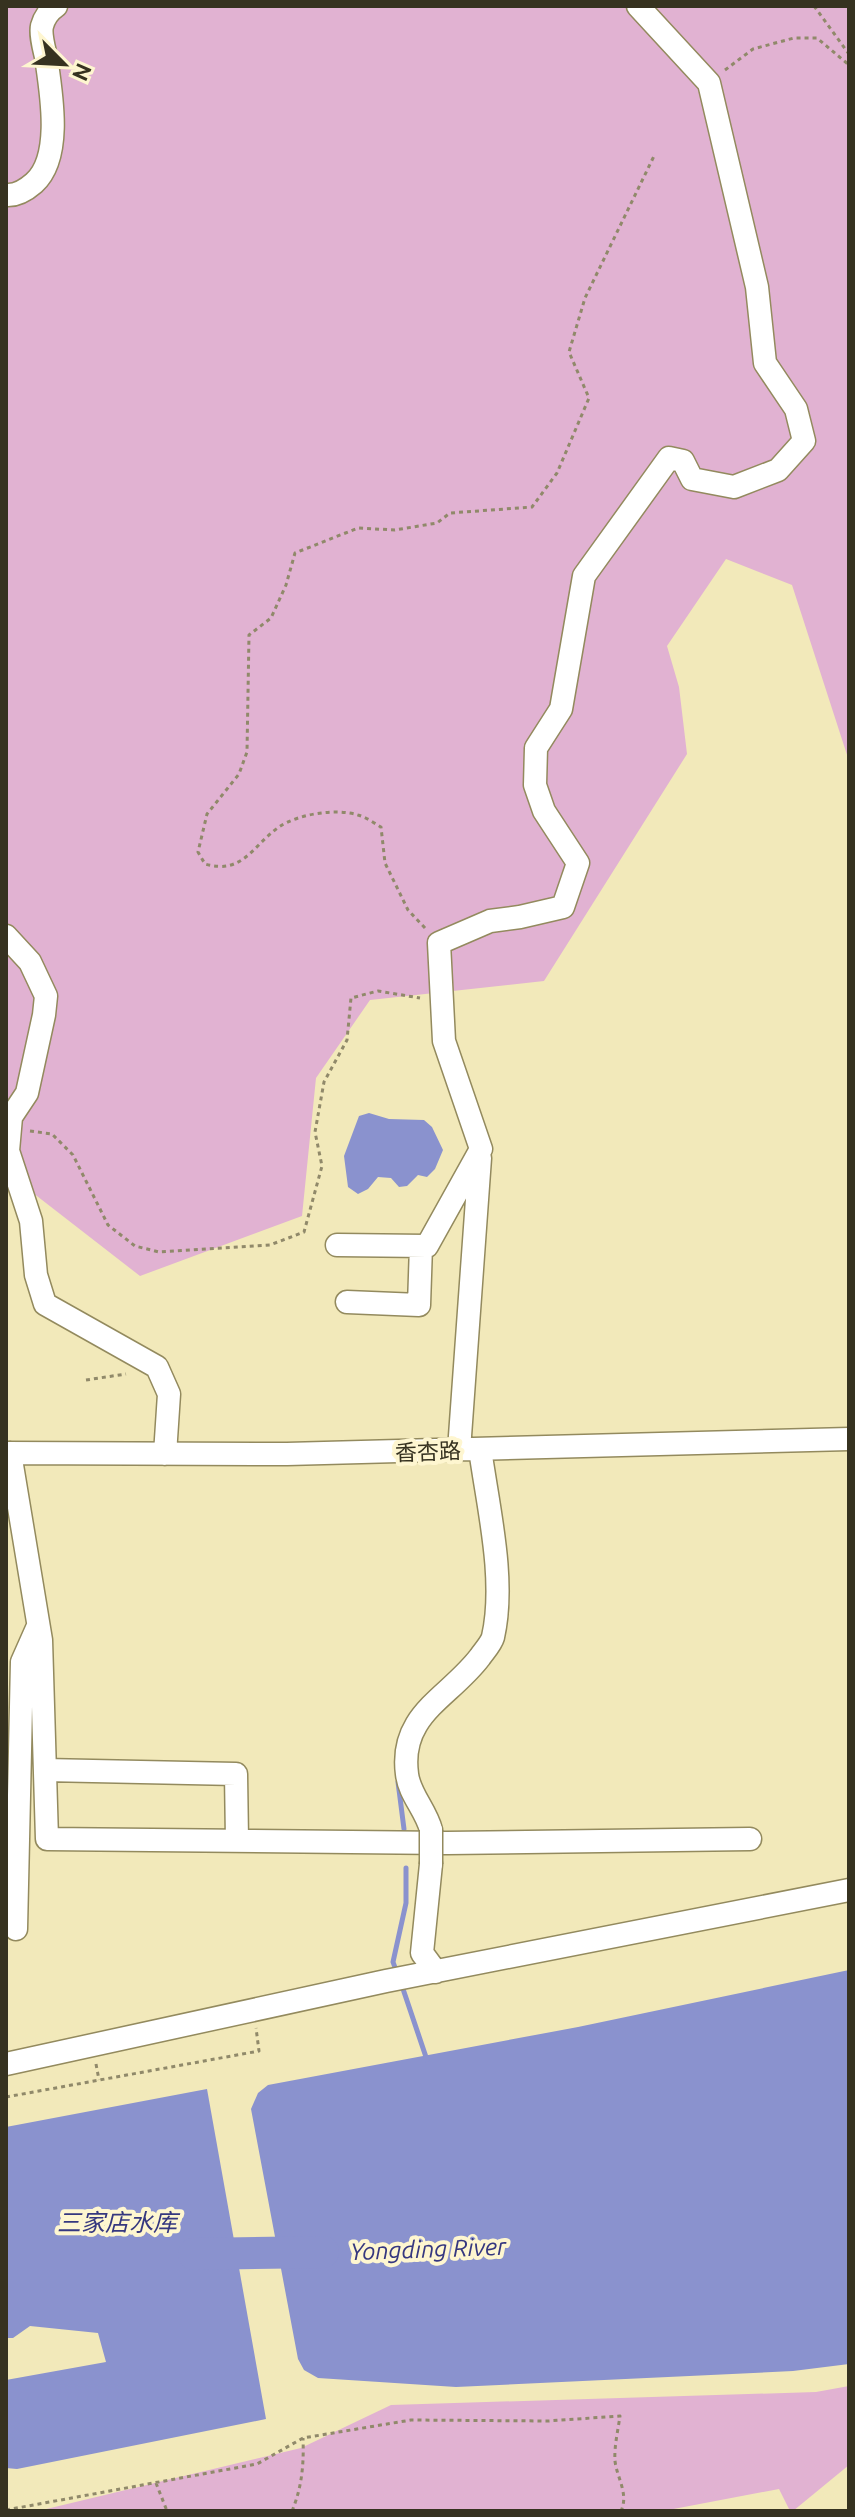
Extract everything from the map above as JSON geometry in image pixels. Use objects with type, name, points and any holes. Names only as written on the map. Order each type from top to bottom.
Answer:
[{"type":"street","points":[[6,195],[26,189],[43,174],[52,145],[50,84],[41,28],[56,6]]},
{"type":"street","points":[[436,1972],[422,1953],[431,1864],[431,1830],[407,1779],[405,1756],[409,1734],[429,1706],[463,1678],[493,1639],[498,1574],[470,1450],[481,1149],[444,1041],[439,943],[490,921],[563,907],[578,863],[544,811],[535,785],[536,748],[561,709],[584,576],[649,482],[669,458],[683,461],[692,479],[734,487],[778,470],[804,441],[796,409],[765,363],[757,287],[709,83],[638,6]]},
{"type":"street","points":[[6,936],[30,962],[46,996],[27,1093],[11,1117],[8,1151],[31,1221],[36,1275],[45,1304],[157,1367],[169,1394],[165,1454]]},
{"type":"street","points":[[337,1245],[427,1246],[481,1149]]},
{"type":"street","points":[[347,1302],[419,1305],[421,1246]]},
{"type":"street","name":"香杏路","points":[[8,1453],[287,1454],[849,1439]]},
{"type":"street","points":[[8,1453],[41,1640],[47,1839],[447,1843],[750,1839]]},
{"type":"street","points":[[16,1929],[22,1662],[38,1624]]},
{"type":"street","points":[[45,1770],[236,1774],[237,1840]]},
{"type":"street","points":[[6,2064],[386,1981],[849,1890]]},
{"type":"path","points":[[814,6],[849,54]]},
{"type":"path","points":[[709,83],[753,49],[794,38],[817,38],[849,65]]},
{"type":"path","points":[[439,943],[408,910],[385,863],[381,827],[358,814],[315,813],[281,826],[240,863],[217,867],[205,864],[198,852],[207,814],[239,774],[247,752],[249,635],[271,618],[286,585],[295,553],[358,528],[395,530],[437,523],[450,513],[532,507],[557,473],[589,398],[569,352],[581,312],[655,154]]},
{"type":"path","points":[[10,1128],[52,1134],[73,1155],[108,1225],[135,1246],[159,1252],[270,1245],[304,1232],[322,1166],[315,1132],[324,1082],[347,1040],[351,998],[378,991],[442,1001]]},
{"type":"path","points":[[86,1380],[157,1367]]},
{"type":"path","points":[[6,2097],[259,2051],[254,2010]]},
{"type":"path","points":[[6,2510],[257,2464],[303,2438],[411,2420],[548,2421],[620,2416],[615,2457],[622,2484],[624,2505],[621,2511]]},
{"type":"path","points":[[292,2511],[304,2470],[303,2438]]},
{"type":"path","points":[[156,2483],[167,2511]]},
{"type":"shaded area","points":[[6,6],[849,6],[849,761],[792,585],[726,559],[667,646],[679,687],[687,754],[544,981],[370,1000],[316,1078],[302,1216],[140,1276],[6,1172]]},
{"type":"shaded area","points":[[849,2386],[849,2465],[793,2511],[790,2511],[779,2489],[663,2511],[38,2511],[301,2448],[391,2405],[816,2392]]},
{"type":"water","points":[[369,1113],[389,1119],[424,1120],[432,1127],[443,1150],[435,1169],[427,1177],[418,1175],[407,1186],[399,1187],[391,1178],[378,1177],[368,1189],[358,1194],[348,1187],[344,1156],[359,1116]]},
{"type":"water","points":[[849,1970],[849,2364],[793,2371],[456,2387],[318,2378],[304,2370],[298,2359],[251,2109],[258,2093],[268,2085],[578,2027]]},
{"type":"water","name":"三家店水库","points":[[207,2089],[266,2419],[17,2469],[6,2468],[6,2380],[106,2362],[98,2333],[30,2326],[13,2338],[6,2338],[6,2127]]},
{"type":"waterway","points":[[398,1782],[404,1829]]},
{"type":"waterway","points":[[397,1973],[393,1962],[406,1903],[406,1868]]},
{"type":"waterway","points":[[401,1983],[427,2060]]},
{"type":"waterway","name":"Yongding River","points":[[194,2254],[323,2252]]}]
